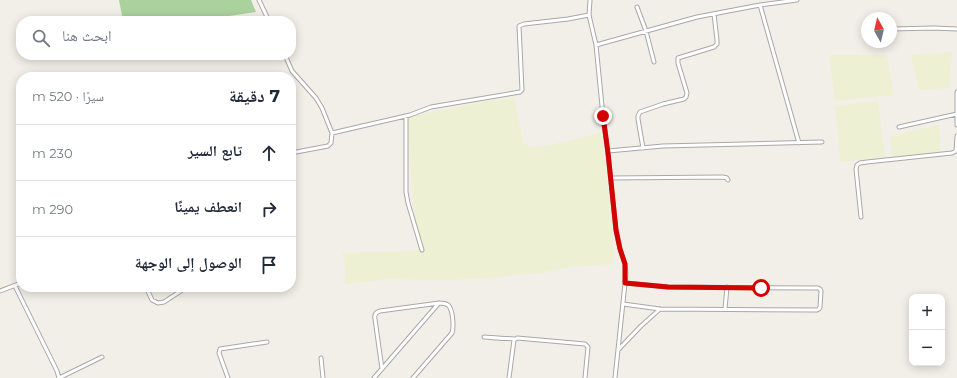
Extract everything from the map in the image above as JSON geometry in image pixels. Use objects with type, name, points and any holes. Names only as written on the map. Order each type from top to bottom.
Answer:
[{"type":"street","points":[[259,0],[267,16]]},
{"type":"street","points":[[590,0],[589,15],[596,45],[616,230],[625,264],[625,283],[615,378]]},
{"type":"street","points":[[596,45],[697,17],[760,5],[797,0]]},
{"type":"street","points":[[760,5],[799,143]]},
{"type":"street","points":[[637,7],[646,31],[654,62]]},
{"type":"street","points":[[643,148],[638,114],[647,109],[684,99],[686,97],[687,93],[678,63],[678,58],[714,47],[717,44],[714,14]]},
{"type":"street","points":[[332,133],[406,116],[431,107],[520,92],[522,90],[519,26],[589,15]]},
{"type":"street","points":[[897,29],[957,28]]},
{"type":"street","points":[[287,60],[293,72]]},
{"type":"street","points":[[296,76],[316,98],[322,108],[332,133],[331,143],[328,146],[296,152]]},
{"type":"street","points":[[957,92],[957,124]]},
{"type":"street","points":[[899,127],[957,114]]},
{"type":"street","points":[[406,116],[406,192],[422,250]]},
{"type":"street","points":[[861,217],[856,170],[857,165],[867,162],[957,152],[957,136]]},
{"type":"street","points":[[608,151],[663,146],[822,142]]},
{"type":"street","points":[[611,178],[723,177],[727,178],[728,180]]},
{"type":"street","points":[[623,304],[660,308],[816,310],[820,307],[821,290],[818,288],[668,287],[625,283]]},
{"type":"street","points":[[0,291],[15,286]]},
{"type":"street","points":[[726,309],[728,287]]},
{"type":"street","points":[[18,292],[54,364],[59,378],[102,357]]},
{"type":"street","points":[[148,292],[152,300],[158,303],[164,302],[179,292]]},
{"type":"street","points":[[382,369],[375,314],[380,311],[438,303],[447,304],[451,308],[453,330],[451,335],[413,378]]},
{"type":"street","points":[[374,378],[438,303]]},
{"type":"street","points":[[618,349],[660,308]]},
{"type":"street","points":[[484,337],[520,338],[585,344],[588,347],[585,378]]},
{"type":"street","points":[[509,378],[514,339]]},
{"type":"street","points":[[228,378],[220,349],[267,342]]},
{"type":"street","points":[[321,358],[323,378]]},
{"type":"green space","points":[[119,0],[251,0],[256,12],[229,16],[122,16]]},
{"type":"green space","points":[[952,52],[949,88],[919,90],[911,55]]},
{"type":"green space","points":[[829,55],[887,55],[894,95],[835,101]]},
{"type":"green space","points":[[514,98],[524,144],[533,148],[582,138],[601,132],[611,212],[614,264],[571,267],[540,273],[481,279],[390,279],[345,284],[345,260],[342,253],[418,251],[411,178],[408,117],[487,101]]},
{"type":"green space","points":[[878,101],[885,157],[841,162],[835,106]]},
{"type":"green space","points":[[939,125],[941,152],[892,157],[890,136]]},
{"type":"route","points":[[603,116],[616,230],[625,264],[625,283],[668,287],[761,288]]}]
